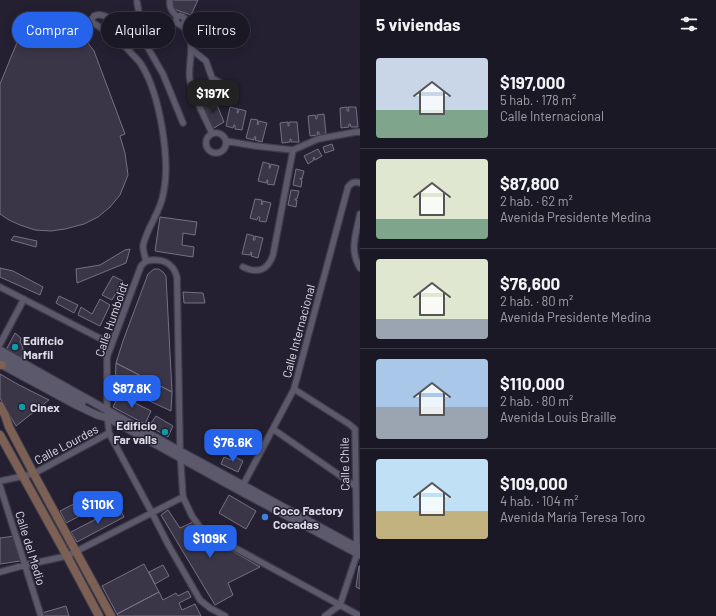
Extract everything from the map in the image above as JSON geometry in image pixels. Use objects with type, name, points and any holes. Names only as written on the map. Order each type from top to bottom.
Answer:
[{"type":"main road","points":[[0,406],[33,474],[111,616]]},
{"type":"main road","points":[[0,435],[99,616]]},
{"type":"street","points":[[170,0],[171,9],[177,17],[180,15],[184,17],[185,21],[182,25],[189,36],[191,49],[189,71],[190,80],[212,133]]},
{"type":"street","points":[[137,2],[139,12]]},
{"type":"street","points":[[101,15],[95,16],[90,21],[101,28]]},
{"type":"street","points":[[127,48],[141,64],[152,87],[165,148],[165,185],[163,196],[144,240],[143,248],[146,261],[161,260],[170,265],[175,271],[177,277],[180,455],[183,498],[192,516],[202,530],[360,616]]},
{"type":"street","points":[[148,48],[163,74],[183,123]]},
{"type":"street","points":[[191,49],[206,61],[212,78],[234,91]]},
{"type":"street","points":[[226,141],[293,150],[318,139],[360,132]]},
{"type":"street","points":[[212,133],[220,134],[225,138],[225,148],[223,151],[217,153],[210,152],[208,149],[206,142],[208,136],[212,133]]},
{"type":"street","points":[[243,267],[255,271],[261,270],[270,262],[293,150]]},
{"type":"street","name":"Calle Internacional","points":[[241,488],[294,389],[348,187],[355,182],[360,183]]},
{"type":"street","points":[[360,214],[354,248],[356,261],[360,268]]},
{"type":"street","name":"Calle Humboldt","points":[[109,433],[107,357],[141,266],[146,261]]},
{"type":"street","points":[[0,286],[111,344]]},
{"type":"street","points":[[0,344],[24,299]]},
{"type":"street","points":[[0,350],[180,455],[358,552]]},
{"type":"street","points":[[0,363],[44,381],[132,425],[180,455]]},
{"type":"street","points":[[0,363],[74,404],[97,414],[108,414]]},
{"type":"street","name":"Calle Chile","points":[[294,389],[355,429],[355,486],[358,552],[340,605]]},
{"type":"street","points":[[273,429],[355,486]]},
{"type":"street","points":[[109,433],[169,546],[200,600],[210,608],[225,616]]},
{"type":"street","name":"Calle Lourdes","points":[[23,476],[33,474],[109,433]]},
{"type":"street","points":[[0,481],[23,476]]},
{"type":"street","name":"Calle del Medio","points":[[0,486],[41,616]]},
{"type":"street","points":[[0,572],[67,556],[183,498]]},
{"type":"street","points":[[325,616],[340,605]]},
{"type":"building","points":[[169,0],[198,0],[192,12],[183,12],[168,7]]},
{"type":"building","points":[[15,48],[92,48],[94,51],[125,134],[120,136],[125,153],[128,175],[120,195],[110,207],[98,217],[84,224],[51,231],[35,230],[20,225],[0,214],[0,84]]},
{"type":"building","points":[[215,100],[224,122],[212,129],[202,107]]},
{"type":"building","points":[[230,107],[238,109],[237,113],[239,109],[246,111],[242,130],[235,129],[235,125],[233,128],[226,126]]},
{"type":"building","points":[[347,107],[347,111],[349,111],[348,107],[356,107],[358,127],[351,127],[349,124],[349,127],[341,128],[340,108]]},
{"type":"building","points":[[324,114],[326,134],[319,135],[319,132],[317,132],[318,135],[310,136],[308,116],[315,115],[317,119],[317,115]]},
{"type":"building","points":[[251,119],[258,120],[258,125],[259,121],[267,123],[262,142],[255,140],[256,137],[254,137],[254,140],[246,138]]},
{"type":"building","points":[[288,122],[289,126],[289,122],[297,122],[299,142],[291,142],[290,139],[290,142],[282,143],[280,123]]},
{"type":"building","points":[[332,144],[334,150],[325,153],[323,147]]},
{"type":"building","points":[[318,149],[322,156],[315,160],[314,157],[314,160],[308,164],[304,156]]},
{"type":"building","points":[[263,162],[270,164],[269,168],[271,164],[279,166],[274,185],[267,184],[268,180],[266,183],[258,181]]},
{"type":"building","points":[[296,169],[304,171],[302,179],[300,178],[302,180],[301,187],[293,185]]},
{"type":"building","points":[[291,190],[299,191],[297,199],[295,199],[297,200],[296,207],[288,205]]},
{"type":"building","points":[[255,199],[262,200],[262,205],[263,201],[271,203],[266,222],[259,221],[260,217],[258,217],[257,220],[250,218]]},
{"type":"building","points":[[160,217],[197,222],[195,235],[183,233],[182,245],[194,247],[193,257],[155,251]]},
{"type":"building","points":[[247,234],[254,236],[253,240],[255,240],[255,236],[263,238],[258,258],[251,256],[251,252],[250,255],[242,254]]},
{"type":"building","points":[[14,236],[37,241],[36,247],[11,240]]},
{"type":"building","points":[[130,249],[126,263],[77,283],[76,269],[100,265],[125,250]]},
{"type":"building","points":[[0,268],[13,271],[43,287],[40,295],[0,277]]},
{"type":"building","points":[[154,269],[159,269],[166,276],[172,392],[116,363],[148,274]]},
{"type":"building","points":[[113,276],[123,281],[112,300],[102,295]]},
{"type":"building","points":[[183,292],[203,293],[205,303],[184,303]]},
{"type":"building","points":[[59,296],[78,305],[74,313],[56,303]]},
{"type":"building","points":[[100,299],[110,305],[100,326],[78,315],[81,307],[92,314]]},
{"type":"building","name":"Edificio Marfil","points":[[15,333],[21,338],[20,342],[24,354],[20,358],[6,350]]},
{"type":"building","points":[[116,363],[172,392],[171,411],[115,385]]},
{"type":"building","points":[[0,374],[49,400],[16,426],[0,398]]},
{"type":"building","points":[[119,395],[151,411],[145,424],[113,407]]},
{"type":"building","name":"Edificio Far valls","points":[[156,416],[173,426],[168,437],[149,426]]},
{"type":"building","points":[[233,456],[243,461],[238,472],[221,464],[224,457],[231,460]]},
{"type":"building","points":[[91,495],[97,507],[66,523],[60,511]]},
{"type":"building","points":[[113,495],[119,507],[103,515],[96,503]]},
{"type":"building","points":[[229,495],[256,511],[246,529],[219,513]]},
{"type":"building","points":[[119,507],[124,517],[77,542],[71,532]]},
{"type":"building","points":[[168,510],[180,528],[193,522],[200,532],[260,567],[228,583],[233,595],[215,605],[161,515]]},
{"type":"building","points":[[15,536],[20,561],[0,564],[0,538]]},
{"type":"building","points":[[144,564],[159,592],[117,614],[102,586]]},
{"type":"building","points":[[163,565],[169,576],[155,584],[149,572]]},
{"type":"building","points":[[360,566],[360,589],[356,587]]},
{"type":"building","points":[[188,591],[191,597],[179,603],[182,610],[195,604],[201,616],[118,616],[117,614],[159,592],[163,600],[176,593],[178,596]]},
{"type":"building","points":[[66,606],[69,616],[43,616],[42,613]]},
{"type":"place","name":"Edificio Marfil","points":[[15,347]]},
{"type":"place","name":"Cinex","points":[[22,407]]},
{"type":"place","name":"Edificio Far valls","points":[[165,432]]},
{"type":"place","name":"Coco Factory Cocadas","points":[[265,517]]}]
